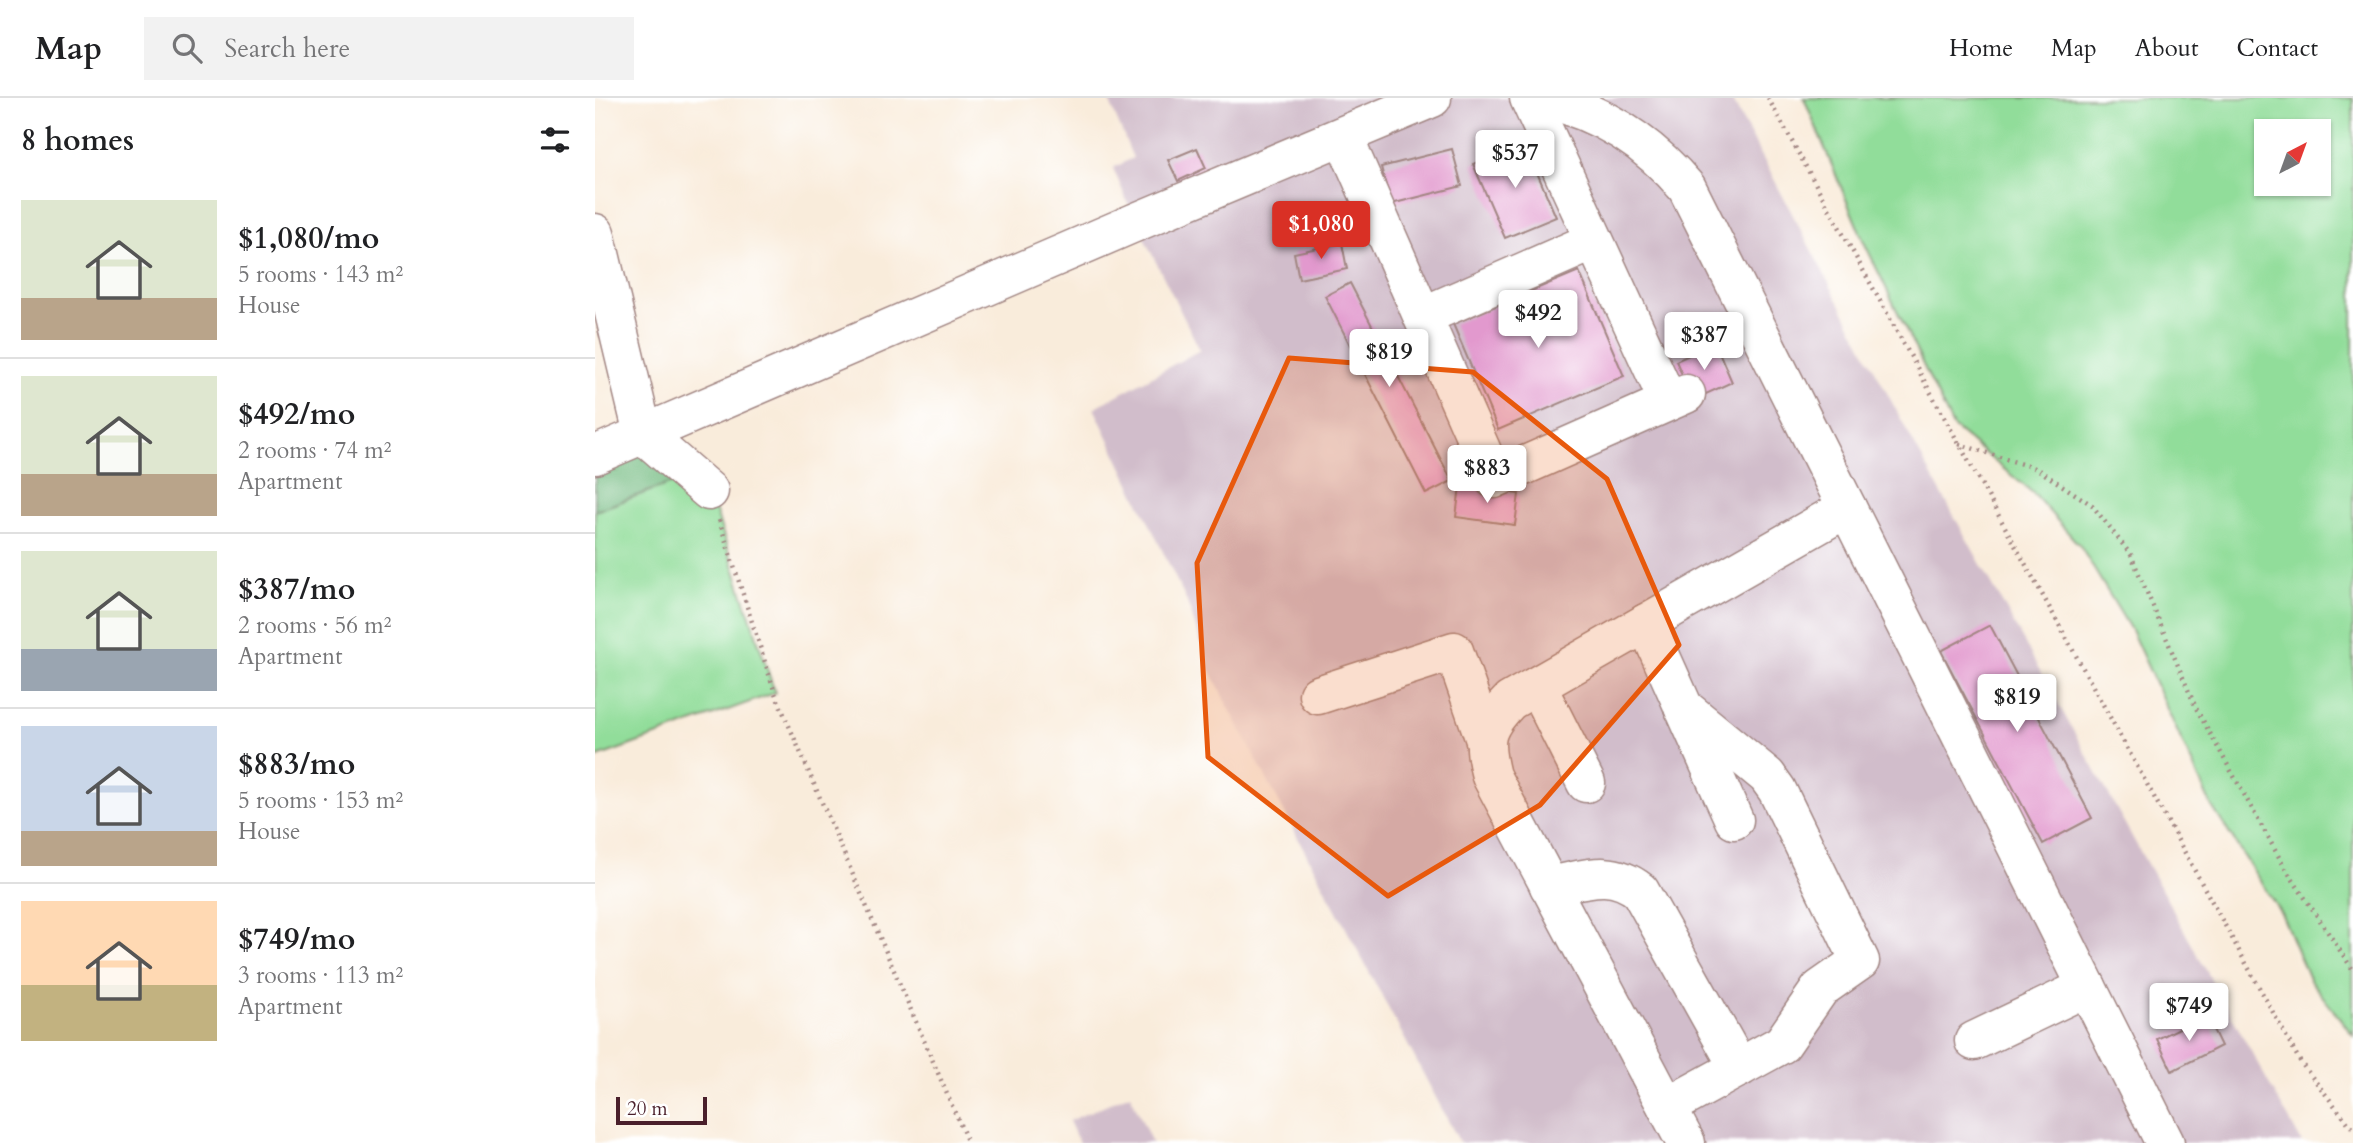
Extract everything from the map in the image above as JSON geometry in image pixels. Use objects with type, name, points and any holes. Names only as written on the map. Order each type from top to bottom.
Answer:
[{"type":"lane","points":[[595,455],[1432,98]]},
{"type":"lane","points":[[1343,136],[1494,479],[1677,398],[1594,241],[1529,98]]},
{"type":"lane","points":[[1542,98],[1593,114],[1631,135],[1654,153],[1687,188],[2165,1143]]},
{"type":"lane","points":[[595,233],[643,434],[709,491]]},
{"type":"lane","points":[[1423,316],[1594,241]]},
{"type":"lane","points":[[1485,740],[1498,713],[1510,701],[1847,509]]},
{"type":"lane","points":[[1646,624],[1734,820]]},
{"type":"lane","points":[[1318,695],[1454,651],[1485,740],[1490,776],[1686,1143]]},
{"type":"lane","points":[[1537,686],[1586,783]]},
{"type":"lane","points":[[1667,1107],[1782,1044],[1820,989],[1860,961],[1777,790],[1767,776],[1683,707]]},
{"type":"lane","points":[[1549,886],[1609,876],[1629,883],[1640,891],[1739,1068]]},
{"type":"lane","points":[[1975,1041],[2087,987]]},
{"type":"path","points":[[1767,98],[2301,1062],[2353,1129]]},
{"type":"path","points":[[1958,443],[2036,469],[2092,505],[2131,555],[2196,708],[2285,868],[2353,970]]},
{"type":"path","points":[[709,491],[775,693],[968,1143]]},
{"type":"highlighted area","points":[[1289,358],[1473,372],[1607,479],[1679,645],[1540,805],[1388,896],[1208,757],[1197,563]]},
{"type":"shaded area","points":[[1108,98],[1731,98],[1913,442],[2302,1143],[1460,1143],[1229,708],[1209,667],[1187,602],[1094,408],[1200,350],[1135,220],[1113,168],[1133,158]]},
{"type":"shaded area","points":[[1130,1094],[1152,1143],[1079,1143],[1069,1121]]},
{"type":"green space","points":[[1804,98],[2353,98],[2353,1035],[2309,979],[2282,915],[2211,805],[2131,630],[2080,546],[2033,493],[1953,427],[1863,240]]},
{"type":"green space","points":[[643,434],[677,481],[595,511],[595,444]]},
{"type":"green space","points":[[677,481],[709,491],[775,693],[595,758],[595,511]]},
{"type":"building","points":[[1524,142],[1556,217],[1505,238],[1473,164]]},
{"type":"building","points":[[1197,148],[1206,168],[1178,181],[1168,160]]},
{"type":"building","points":[[1452,149],[1462,186],[1391,204],[1381,167]]},
{"type":"building","points":[[1342,243],[1347,269],[1299,279],[1294,253]]},
{"type":"building","points":[[1579,271],[1624,376],[1498,430],[1453,324]]},
{"type":"building","points":[[1350,283],[1452,481],[1426,494],[1325,296]]},
{"type":"building","points":[[1715,343],[1732,382],[1693,400],[1676,361]]},
{"type":"building","points":[[1460,486],[1519,494],[1515,525],[1456,517]]},
{"type":"building","points":[[1990,625],[2092,818],[2043,844],[1941,651]]},
{"type":"building","points":[[2206,1015],[2221,1046],[2172,1071],[2157,1039]]}]
